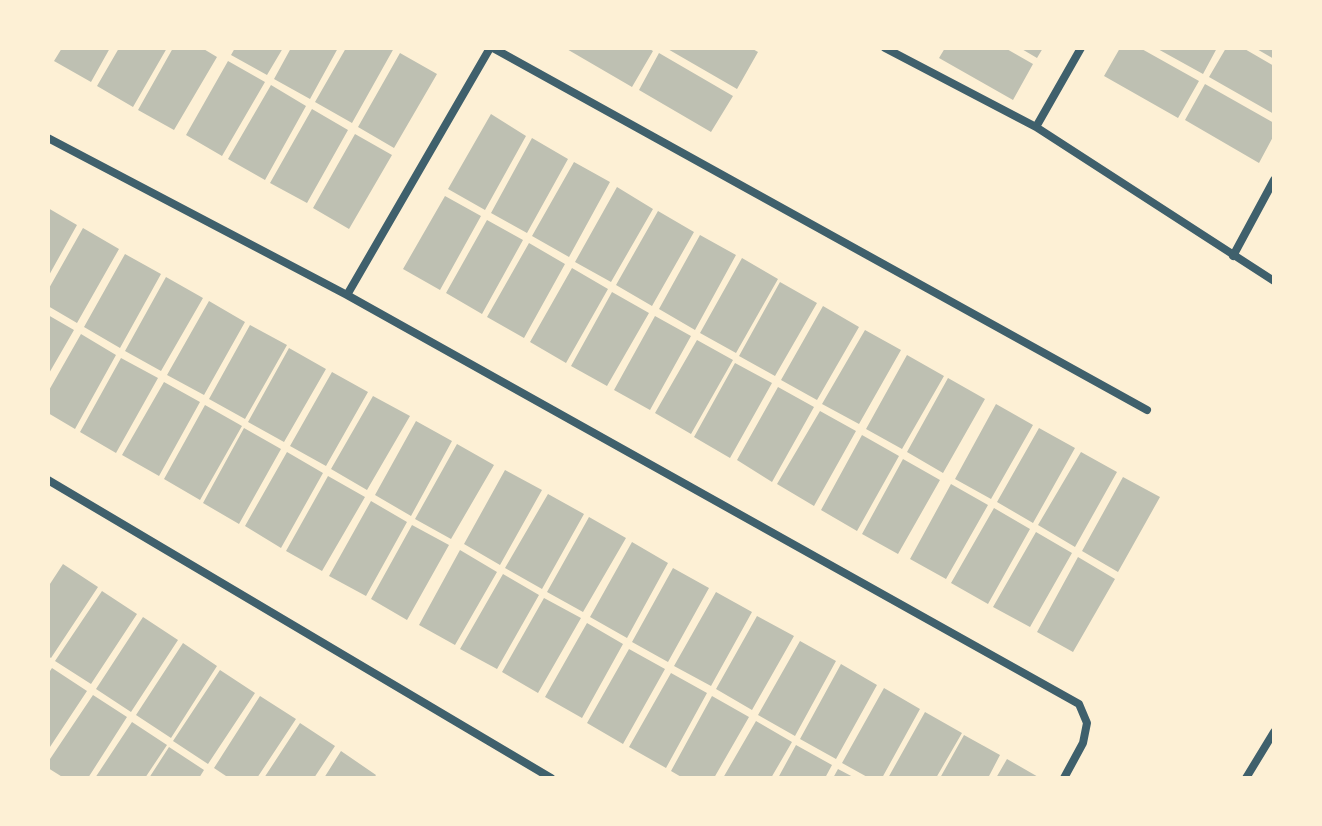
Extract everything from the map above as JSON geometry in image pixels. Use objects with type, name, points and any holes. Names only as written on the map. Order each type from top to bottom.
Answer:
[{"type":"street","points":[[347,295],[492,48],[1147,410]]},
{"type":"street","points":[[885,48],[1036,127],[1274,281]]},
{"type":"street","points":[[1036,127],[1081,48]]},
{"type":"street","points":[[48,138],[347,295],[1079,704],[1087,723],[1083,743],[1064,778]]},
{"type":"street","points":[[1233,256],[1274,180]]},
{"type":"street","points":[[48,480],[551,778]]},
{"type":"street","points":[[1246,778],[1274,732]]},
{"type":"building","points":[[62,48],[110,48],[91,82],[54,61]]},
{"type":"building","points":[[119,48],[167,48],[133,107],[97,86]]},
{"type":"building","points":[[173,48],[202,48],[217,57],[174,130],[138,110]]},
{"type":"building","points":[[235,48],[283,48],[267,75],[231,55]]},
{"type":"building","points":[[291,48],[338,48],[310,99],[274,79]]},
{"type":"building","points":[[346,48],[394,48],[352,123],[315,102]]},
{"type":"building","points":[[565,48],[648,48],[653,51],[632,87]]},
{"type":"building","points":[[666,48],[751,48],[758,52],[737,89]]},
{"type":"building","points":[[945,48],[1005,48],[1033,64],[1013,100],[939,58]]},
{"type":"building","points":[[1020,48],[1043,48],[1037,58]]},
{"type":"building","points":[[1120,48],[1140,48],[1199,81],[1178,118],[1104,76]]},
{"type":"building","points":[[1156,48],[1217,48],[1203,74]]},
{"type":"building","points":[[1226,48],[1243,48],[1274,66],[1274,114],[1209,77]]},
{"type":"building","points":[[1255,48],[1274,48],[1274,59]]},
{"type":"building","points":[[400,53],[437,74],[394,148],[358,127]]},
{"type":"building","points":[[659,53],[733,96],[711,132],[639,90]]},
{"type":"building","points":[[228,61],[265,82],[222,156],[186,135]]},
{"type":"building","points":[[1205,84],[1274,123],[1274,135],[1259,163],[1185,120]]},
{"type":"building","points":[[271,85],[306,106],[265,180],[228,159]]},
{"type":"building","points":[[312,109],[348,130],[307,203],[270,183]]},
{"type":"building","points":[[491,114],[526,136],[485,210],[448,189]]},
{"type":"building","points":[[355,134],[392,155],[349,229],[313,208]]},
{"type":"building","points":[[532,138],[568,159],[527,233],[491,213]]},
{"type":"building","points":[[574,162],[610,182],[569,257],[532,236]]},
{"type":"building","points":[[617,187],[653,209],[611,282],[575,262]]},
{"type":"building","points":[[445,196],[481,216],[440,290],[403,269]]},
{"type":"building","points":[[48,208],[77,225],[48,277]]},
{"type":"building","points":[[658,211],[694,232],[652,306],[616,285]]},
{"type":"building","points":[[487,220],[523,240],[482,314],[446,293]]},
{"type":"building","points":[[83,228],[119,249],[77,323],[48,306],[48,290]]},
{"type":"building","points":[[700,235],[736,255],[695,330],[659,309]]},
{"type":"building","points":[[529,243],[565,264],[524,338],[487,317]]},
{"type":"building","points":[[125,254],[161,274],[120,348],[84,327]]},
{"type":"building","points":[[742,258],[778,279],[736,353],[700,333]]},
{"type":"building","points":[[572,268],[608,289],[566,363],[530,342]]},
{"type":"building","points":[[166,277],[203,298],[161,371],[125,351]]},
{"type":"building","points":[[780,282],[817,303],[775,376],[739,356]]},
{"type":"building","points":[[612,292],[649,313],[607,386],[571,366]]},
{"type":"building","points":[[209,301],[245,322],[204,395],[167,375]]},
{"type":"building","points":[[823,306],[859,327],[817,400],[781,380]]},
{"type":"building","points":[[48,315],[74,330],[48,375]]},
{"type":"building","points":[[655,316],[691,336],[650,410],[614,390]]},
{"type":"building","points":[[250,325],[287,345],[245,419],[209,399]]},
{"type":"building","points":[[865,330],[901,350],[859,424],[822,404]]},
{"type":"building","points":[[81,334],[116,355],[75,429],[48,413],[48,392]]},
{"type":"building","points":[[697,340],[733,360],[691,434],[655,413]]},
{"type":"building","points":[[289,348],[326,369],[284,442],[248,422]]},
{"type":"building","points":[[907,355],[944,376],[902,449],[866,429]]},
{"type":"building","points":[[121,358],[158,378],[116,453],[80,432]]},
{"type":"building","points":[[735,363],[772,383],[730,458],[694,437]]},
{"type":"building","points":[[332,372],[368,392],[326,466],[290,446]]},
{"type":"building","points":[[948,378],[985,399],[943,473],[907,452]]},
{"type":"building","points":[[164,382],[200,402],[159,476],[122,455]]},
{"type":"building","points":[[778,387],[814,407],[772,482],[737,460]]},
{"type":"building","points":[[373,396],[410,416],[367,490],[331,469]]},
{"type":"building","points":[[996,404],[1033,425],[991,499],[955,479]]},
{"type":"building","points":[[205,405],[242,426],[200,500],[164,479]]},
{"type":"building","points":[[820,411],[856,431],[814,506],[777,484]]},
{"type":"building","points":[[416,421],[452,441],[411,516],[375,495]]},
{"type":"building","points":[[244,428],[281,449],[239,524],[203,503]]},
{"type":"building","points":[[1039,428],[1075,448],[1033,523],[997,502]]},
{"type":"building","points":[[862,435],[899,456],[857,531],[821,510]]},
{"type":"building","points":[[457,444],[494,465],[451,539],[415,519]]},
{"type":"building","points":[[287,452],[323,473],[281,548],[245,526]]},
{"type":"building","points":[[1081,452],[1117,472],[1075,547],[1038,525]]},
{"type":"building","points":[[903,459],[940,480],[898,554],[862,534]]},
{"type":"building","points":[[505,470],[542,490],[500,565],[464,544]]},
{"type":"building","points":[[328,476],[365,497],[322,571],[286,551]]},
{"type":"building","points":[[1123,477],[1160,497],[1118,572],[1082,551]]},
{"type":"building","points":[[951,484],[988,505],[946,579],[910,559]]},
{"type":"building","points":[[548,494],[584,514],[542,589],[505,568]]},
{"type":"building","points":[[371,501],[407,522],[366,596],[329,576]]},
{"type":"building","points":[[994,508],[1030,529],[988,604],[951,583]]},
{"type":"building","points":[[589,517],[626,538],[583,612],[547,592]]},
{"type":"building","points":[[412,525],[449,545],[407,620],[371,599]]},
{"type":"building","points":[[1036,532],[1072,553],[1030,627],[993,607]]},
{"type":"building","points":[[632,542],[668,563],[627,638],[590,617]]},
{"type":"building","points":[[460,550],[497,572],[455,645],[419,625]]},
{"type":"building","points":[[1078,557],[1115,579],[1073,652],[1037,632]]},
{"type":"building","points":[[63,564],[98,587],[51,658],[48,656],[48,587]]},
{"type":"building","points":[[673,568],[709,588],[668,662],[632,642]]},
{"type":"building","points":[[503,574],[539,595],[497,669],[460,649]]},
{"type":"building","points":[[102,591],[137,614],[91,684],[55,661]]},
{"type":"building","points":[[716,592],[752,612],[711,686],[674,666]]},
{"type":"building","points":[[544,598],[581,618],[538,693],[502,672]]},
{"type":"building","points":[[757,616],[794,636],[752,710],[716,689]]},
{"type":"building","points":[[143,617],[178,640],[131,712],[96,689]]},
{"type":"building","points":[[587,623],[623,644],[582,718],[545,697]]},
{"type":"building","points":[[800,641],[836,661],[795,736],[758,715]]},
{"type":"building","points":[[183,643],[217,666],[171,738],[136,715]]},
{"type":"building","points":[[629,649],[665,669],[623,744],[587,723]]},
{"type":"building","points":[[841,664],[877,685],[836,759],[800,739]]},
{"type":"building","points":[[52,668],[87,691],[48,750],[48,674]]},
{"type":"building","points":[[220,670],[255,693],[208,764],[173,741]]},
{"type":"building","points":[[671,673],[707,693],[666,768],[629,747]]},
{"type":"building","points":[[884,688],[920,709],[882,778],[869,778],[842,763]]},
{"type":"building","points":[[93,695],[127,717],[88,778],[64,778],[48,768],[48,762]]},
{"type":"building","points":[[260,696],[296,719],[257,778],[229,778],[214,768]]},
{"type":"building","points":[[712,696],[749,717],[714,778],[683,778],[671,771]]},
{"type":"building","points":[[925,712],[962,733],[936,778],[888,778]]},
{"type":"building","points":[[756,721],[792,742],[771,778],[723,778]]},
{"type":"building","points":[[132,722],[167,745],[145,778],[95,778]]},
{"type":"building","points":[[300,723],[335,746],[314,778],[264,778]]},
{"type":"building","points":[[964,735],[1000,755],[988,778],[940,778]]},
{"type":"building","points":[[796,745],[832,765],[825,778],[778,778]]},
{"type":"building","points":[[169,747],[204,770],[199,778],[149,778]]},
{"type":"building","points":[[341,751],[376,775],[374,778],[324,778]]},
{"type":"building","points":[[1007,759],[1040,778],[996,778]]},
{"type":"building","points":[[838,769],[855,778],[833,778]]}]
